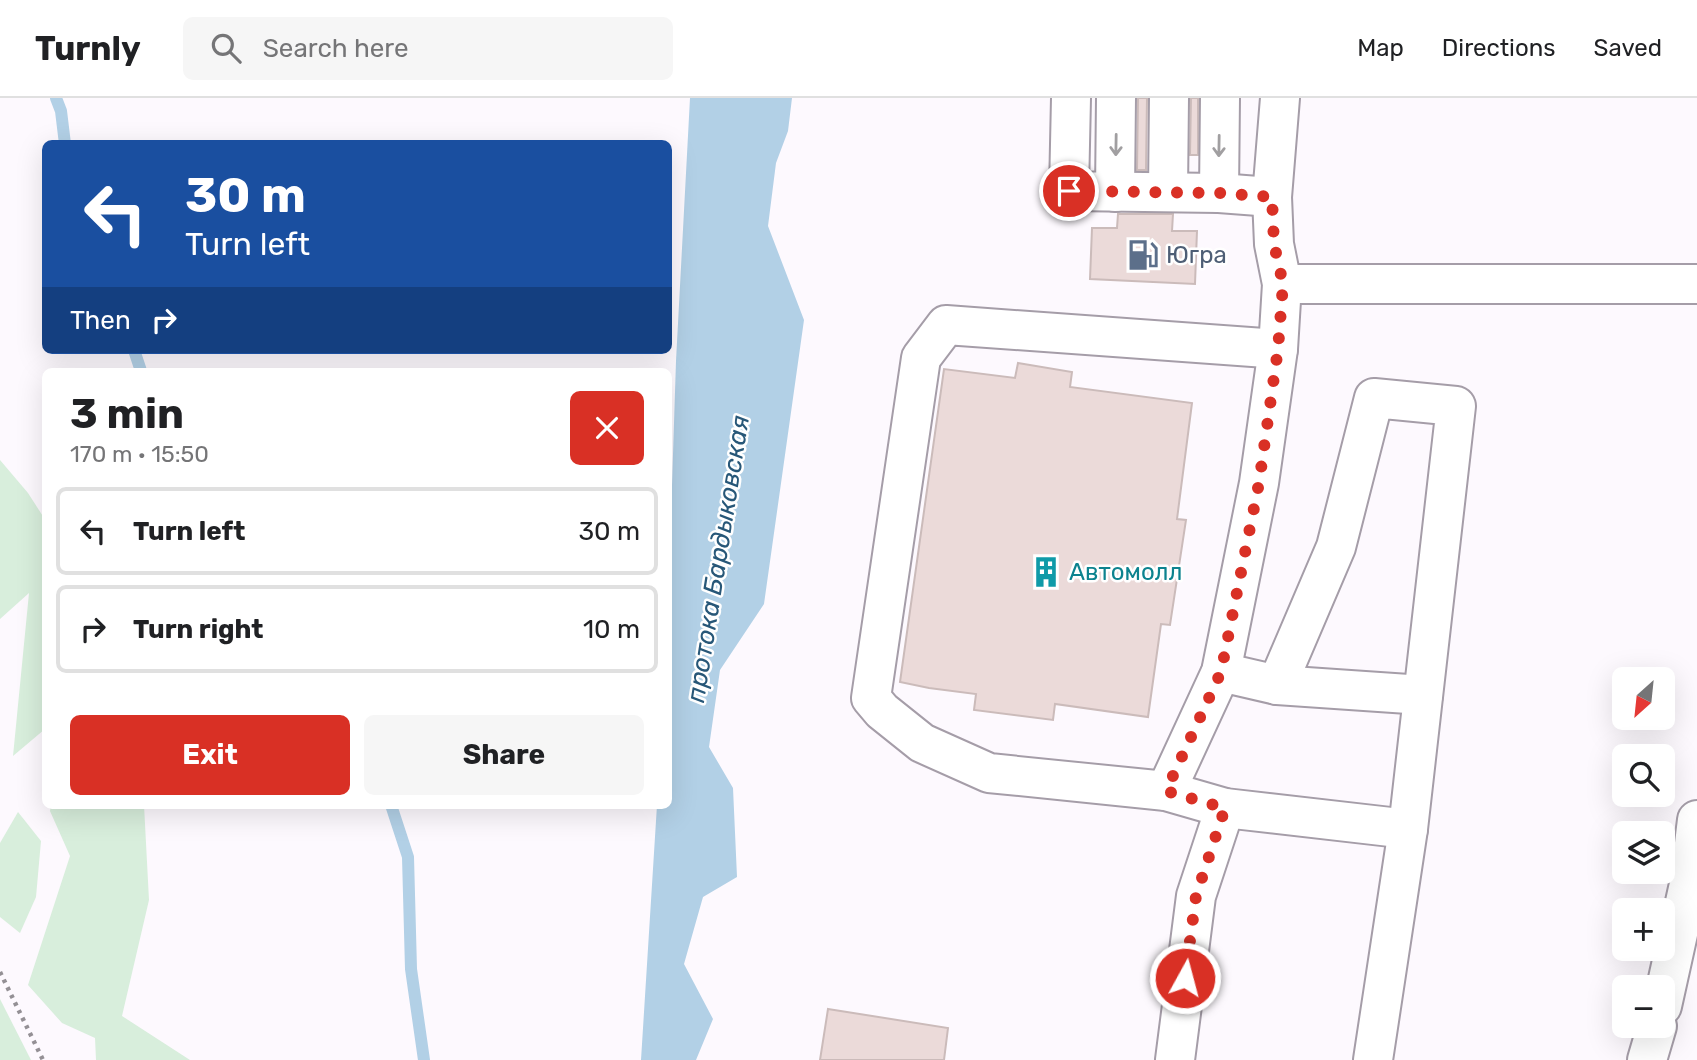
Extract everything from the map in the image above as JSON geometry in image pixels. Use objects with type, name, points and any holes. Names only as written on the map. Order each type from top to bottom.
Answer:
[{"type":"main road","points":[[1071,98],[1069,191],[1219,193],[1272,197]]},
{"type":"main road","points":[[1115,192],[1116,98]]},
{"type":"main road","points":[[1168,192],[1169,98]]},
{"type":"main road","points":[[1219,193],[1220,98]]},
{"type":"main road","points":[[1166,791],[1221,672],[1259,483],[1278,349],[1283,284],[1274,244],[1272,197],[1280,98]]},
{"type":"main road","points":[[1283,284],[1697,284]]},
{"type":"main road","points":[[1278,349],[946,325],[920,358],[871,698],[882,711],[922,743],[989,773],[1166,791],[1225,808],[1408,829]]},
{"type":"main road","points":[[1278,685],[1336,547],[1374,398],[1456,406],[1408,829],[1373,1060]]},
{"type":"main road","points":[[1221,672],[1278,685],[1423,695]]},
{"type":"main road","points":[[1175,1060],[1196,896],[1225,808]]},
{"type":"main road","points":[[1669,975],[1689,884],[1697,820]]},
{"type":"main road","points":[[1647,1060],[1653,1038]]},
{"type":"path","points":[[0,972],[43,1060]]},
{"type":"green space","points":[[0,460],[28,493],[42,515],[42,732],[13,756],[29,593],[0,619]]},
{"type":"green space","points":[[144,809],[149,900],[122,1016],[190,1060],[96,1060],[95,1038],[62,1023],[28,985],[70,856],[50,811]]},
{"type":"green space","points":[[18,812],[41,841],[36,897],[20,933],[0,917],[0,843]]},
{"type":"green space","points":[[0,999],[31,1060],[0,1060]]},
{"type":"water","name":"протока Бардыковская","points":[[690,98],[792,98],[788,131],[776,163],[768,226],[804,320],[764,604],[720,670],[709,747],[733,788],[737,877],[703,897],[684,964],[713,1019],[696,1060],[641,1060],[657,809],[672,809],[672,486]]},
{"type":"building","points":[[1138,98],[1147,98],[1146,170],[1137,170]]},
{"type":"building","points":[[1191,98],[1198,98],[1198,155],[1190,155]]},
{"type":"building","name":"Югра","points":[[1118,214],[1173,214],[1172,231],[1197,231],[1195,284],[1090,279],[1092,228],[1117,228]]},
{"type":"building","name":"Автомолл","points":[[1018,363],[1072,372],[1070,387],[1192,403],[1177,519],[1186,520],[1170,625],[1161,624],[1148,717],[1055,704],[1053,720],[974,710],[976,694],[900,682],[944,369],[1015,378]]},
{"type":"building","points":[[828,1009],[948,1028],[944,1060],[820,1060]]},
{"type":"waterway","points":[[56,98],[61,111],[65,140]]},
{"type":"waterway","points":[[135,354],[140,368]]},
{"type":"waterway","points":[[392,809],[408,857],[411,969],[424,1060]]},
{"type":"place","name":"Югра","points":[[1143,255]]},
{"type":"place","name":"Автомолл","points":[[1046,572]]},
{"type":"route","points":[[1069,191],[1219,193],[1272,197],[1274,244],[1283,284],[1278,349],[1259,483],[1221,672],[1166,791],[1225,808],[1196,896],[1185,978]]}]
